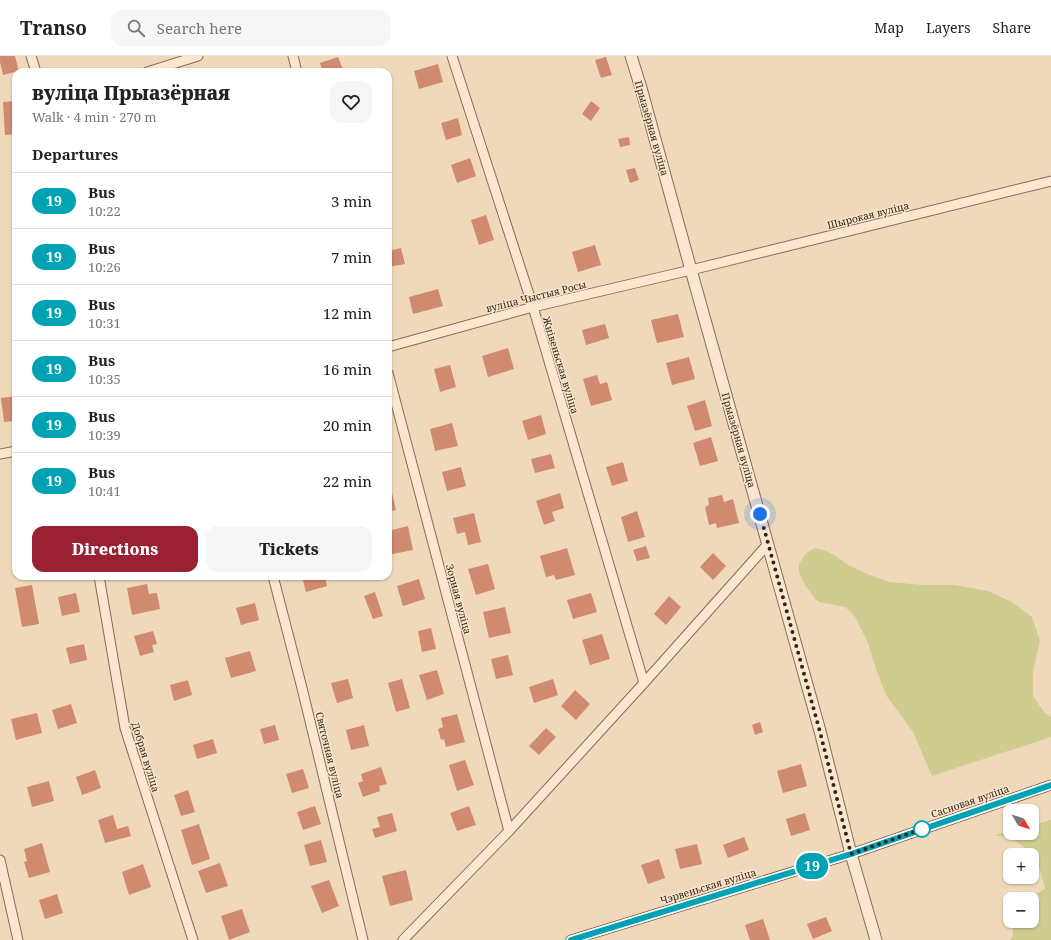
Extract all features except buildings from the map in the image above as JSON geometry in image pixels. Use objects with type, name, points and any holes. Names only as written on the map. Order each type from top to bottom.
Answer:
[{"type":"street","points":[[31,56],[35,68]]},
{"type":"street","points":[[160,68],[198,56]]},
{"type":"street","points":[[292,56],[296,68]]},
{"type":"street","name":"Жнівеньская вуліца","points":[[452,56],[532,307],[644,683]]},
{"type":"street","name":"Прыазёрная вуліца","points":[[631,56],[768,544],[820,732],[851,854],[876,940]]},
{"type":"street","name":"Шырокая вуліца","points":[[691,270],[1051,181]]},
{"type":"street","name":"вуліца Чыстыя Росы","points":[[392,347],[532,307],[691,270]]},
{"type":"street","name":"Зорная вуліца","points":[[392,388],[509,831]]},
{"type":"street","points":[[0,454],[12,452]]},
{"type":"street","points":[[403,940],[509,831],[768,544]]},
{"type":"street","name":"Добрая вуліца","points":[[100,580],[125,728],[193,940]]},
{"type":"street","name":"Святочная вуліца","points":[[274,580],[302,688],[363,940]]},
{"type":"street","name":"Сасновая вуліца","points":[[851,854],[1051,785]]},
{"type":"street","name":"Чэрвеньская вуліца","points":[[571,940],[851,854]]},
{"type":"street","points":[[0,860],[18,940]]},
{"type":"shaded area","points":[[815,548],[836,556],[848,565],[867,574],[889,582],[923,585],[954,585],[988,591],[1012,602],[1032,617],[1040,641],[1033,671],[1033,696],[1044,712],[1051,717],[1051,737],[932,776],[913,732],[886,695],[868,643],[855,617],[845,607],[819,602],[815,599],[803,582],[799,571],[799,565],[803,557]]},
{"type":"shaded area","points":[[1051,820],[1051,940],[1010,940],[1013,936],[1013,928],[1039,928],[1039,892],[1045,889],[1039,869],[1039,848],[1025,848],[1014,840],[1039,840],[1039,823]]},
{"type":"shaded area","points":[[1003,833],[1003,837],[995,835]]},
{"type":"bus line","name":"19","points":[[571,940],[851,854],[1051,785]]},
{"type":"route","points":[[760,514],[820,732],[851,854],[922,829]]}]
